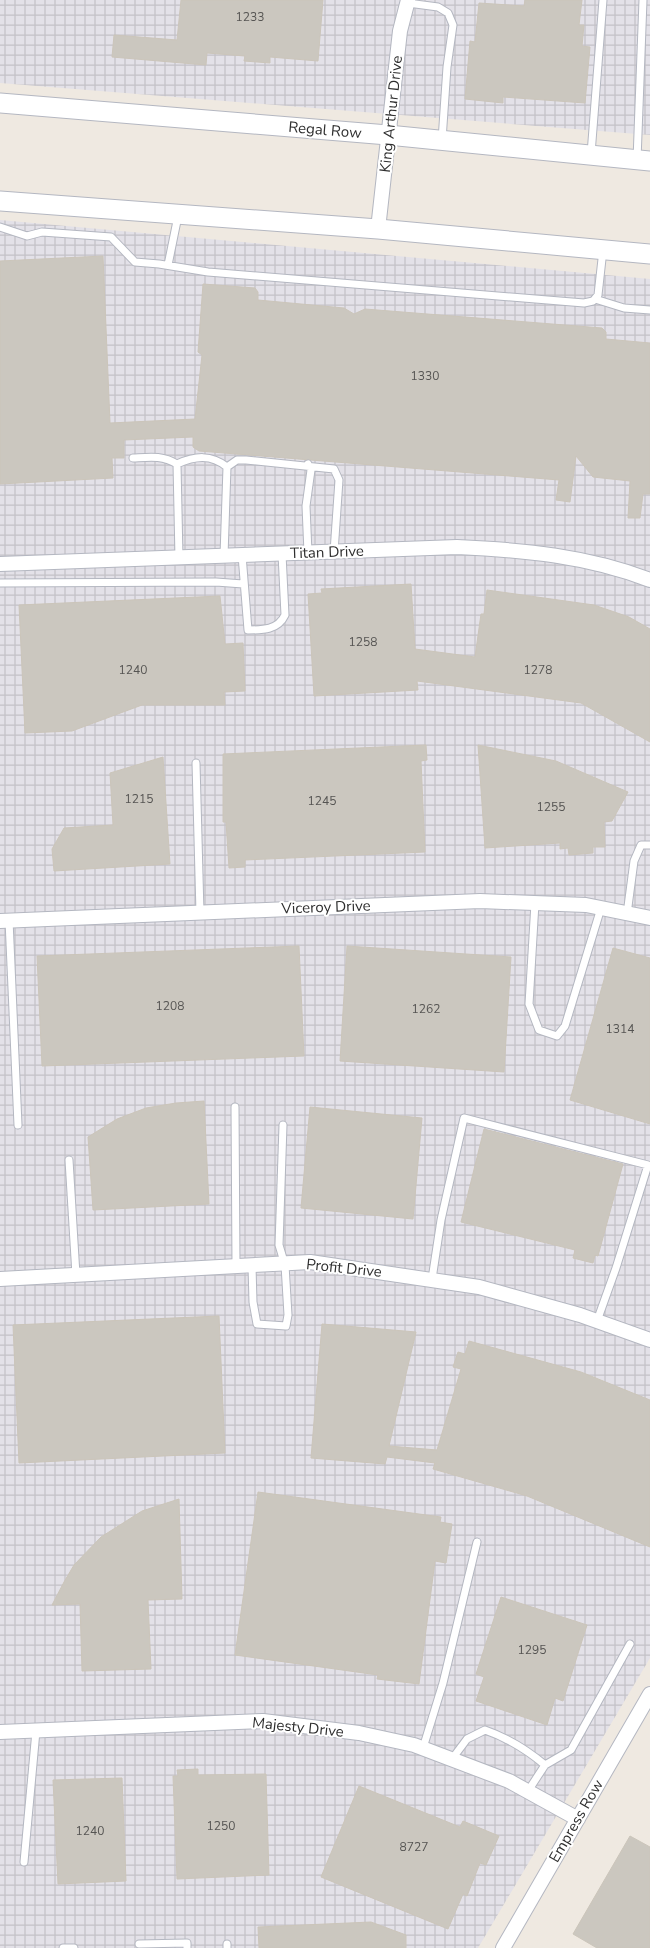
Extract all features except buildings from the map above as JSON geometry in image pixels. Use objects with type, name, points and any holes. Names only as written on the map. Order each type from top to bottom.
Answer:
[{"type":"main road","name":"Regal Row","points":[[0,103],[388,135],[643,161]]},
{"type":"main road","points":[[0,201],[378,229],[650,254]]},
{"type":"street","name":"King Arthur Drive","points":[[378,229],[400,31],[408,1]]},
{"type":"street","name":"Titan Drive","points":[[0,564],[457,547],[508,549],[571,556],[630,572],[650,580]]},
{"type":"street","name":"Viceroy Drive","points":[[4,921],[480,901],[586,905],[650,918]]},
{"type":"street","name":"Profit Drive","points":[[0,1279],[284,1265],[310,1262],[479,1286],[596,1321],[650,1340]]},
{"type":"street","name":"Empress Row","points":[[503,1948],[650,1694]]},
{"type":"street","name":"Majesty Drive","points":[[0,1732],[263,1720],[359,1733],[423,1748],[509,1781],[578,1819]]},
{"type":"lane","points":[[591,156],[603,0]]},
{"type":"lane","points":[[643,0],[643,161]]},
{"type":"lane","points":[[408,1],[438,7],[448,13],[453,26],[447,67],[442,141]]},
{"type":"lane","points":[[168,265],[178,214]]},
{"type":"lane","points":[[0,228],[28,236],[42,232],[100,235],[111,238],[135,262],[168,265],[208,272],[584,303],[595,299],[624,308],[650,310]]},
{"type":"lane","points":[[595,299],[598,295],[603,250]]},
{"type":"lane","points":[[133,458],[157,456],[177,464],[188,459],[200,457],[217,459],[227,467]]},
{"type":"lane","points":[[227,467],[237,460],[246,460],[308,464],[334,469],[338,473],[339,480],[334,552]]},
{"type":"lane","points":[[177,464],[178,558]]},
{"type":"lane","points":[[308,464],[311,470],[306,506],[308,553]]},
{"type":"lane","points":[[224,556],[227,467]]},
{"type":"lane","points":[[242,556],[248,630],[267,630],[282,622],[285,615],[282,554]]},
{"type":"lane","points":[[0,583],[4,585],[216,582],[243,584]]},
{"type":"lane","points":[[196,763],[200,913]]},
{"type":"lane","points":[[627,914],[634,861],[641,845],[650,844]]},
{"type":"lane","points":[[535,903],[529,1004],[539,1030],[557,1036],[565,1026],[601,908]]},
{"type":"lane","points":[[4,921],[18,1125]]},
{"type":"lane","points":[[235,1107],[236,1266]]},
{"type":"lane","points":[[432,1279],[442,1220],[464,1118],[648,1165],[616,1268],[596,1321]]},
{"type":"lane","points":[[252,1266],[253,1302],[257,1324],[286,1326],[288,1315],[284,1265],[279,1246],[283,1125]]},
{"type":"lane","points":[[69,1160],[76,1276]]},
{"type":"lane","points":[[423,1748],[443,1683],[477,1542]]},
{"type":"lane","points":[[528,1791],[545,1765],[571,1750],[630,1644]]},
{"type":"lane","points":[[452,1759],[467,1739],[485,1730],[504,1736],[528,1751],[545,1765]]},
{"type":"lane","points":[[24,1862],[36,1731]]},
{"type":"lane","points":[[139,1944],[187,1943],[187,1948]]},
{"type":"lane","points":[[63,1948],[74,1948]]},
{"type":"shaded area","points":[[0,0],[650,0],[650,135],[0,83]]},
{"type":"shaded area","points":[[0,220],[650,279],[650,1658],[478,1948],[0,1948]]}]
